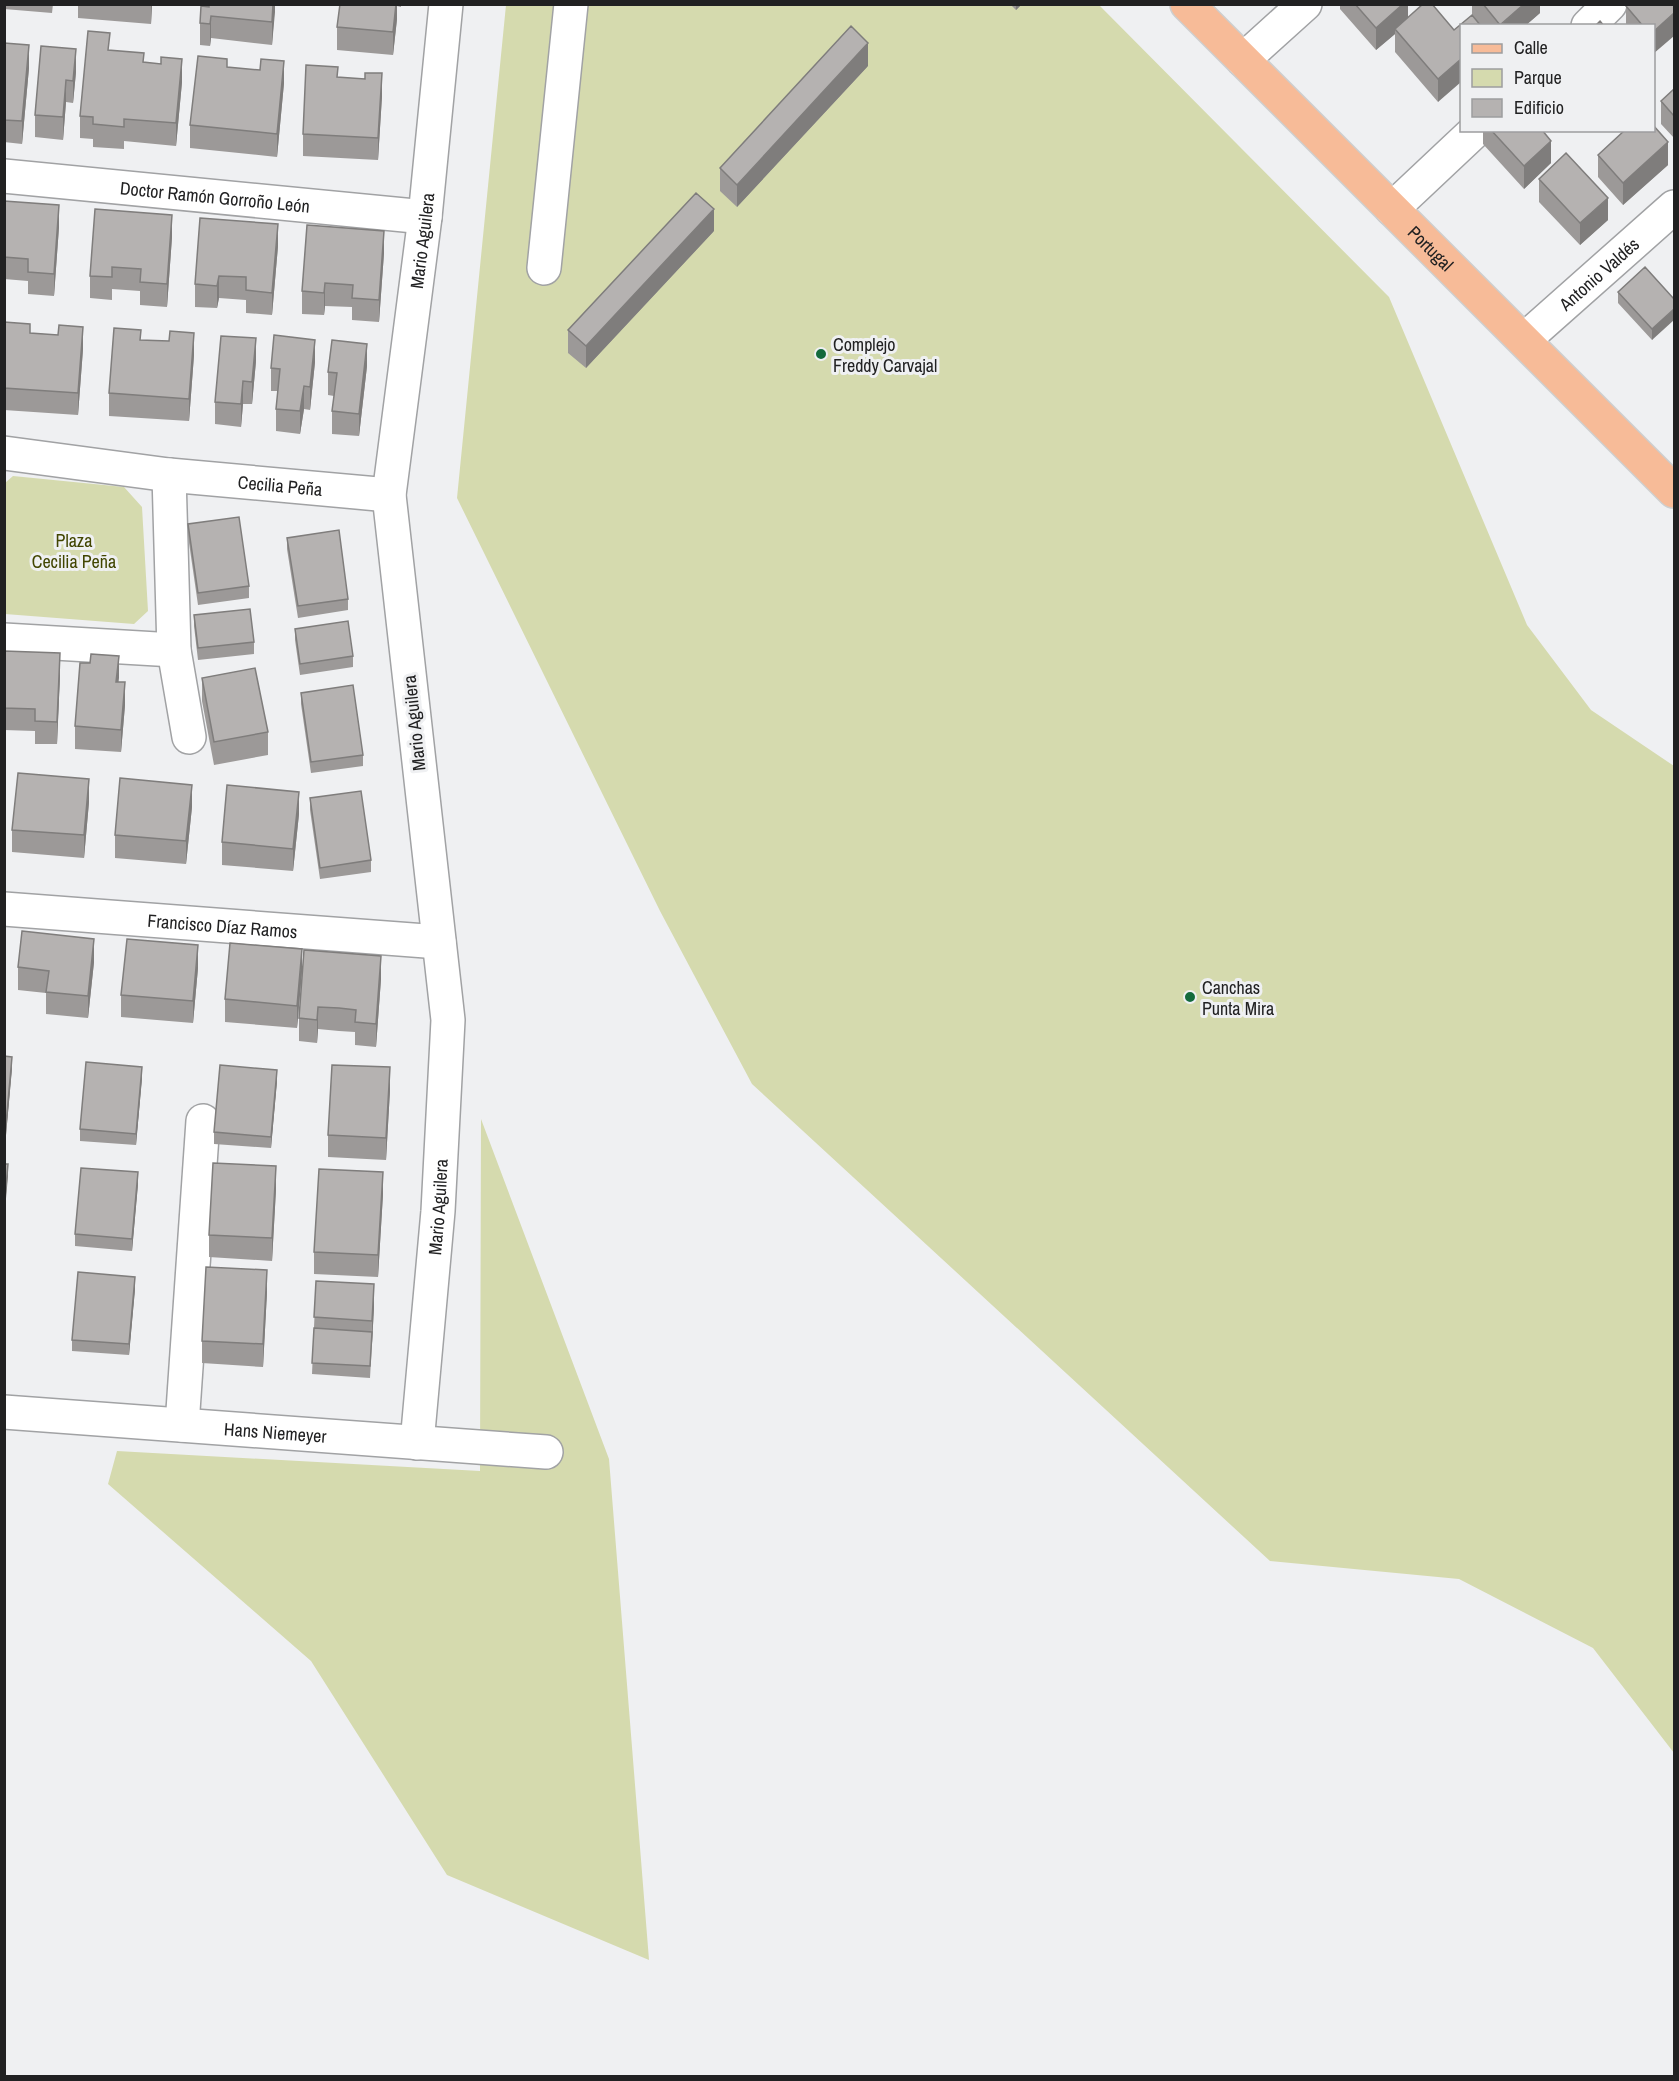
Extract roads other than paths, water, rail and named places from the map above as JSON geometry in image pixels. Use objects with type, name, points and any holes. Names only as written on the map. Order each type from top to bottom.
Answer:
[{"type":"main road","name":"Portugal","points":[[1187,4],[1674,491]]},
{"type":"street","name":"Mario Aguilera","points":[[417,1443],[438,1211],[448,1020],[389,495],[425,217],[446,4]]},
{"type":"street","points":[[544,268],[571,4]]},
{"type":"street","points":[[1243,60],[1305,4]]},
{"type":"street","points":[[1590,24],[1610,4]]},
{"type":"street","points":[[1392,209],[1474,132]]},
{"type":"street","name":"Doctor Ramón Gorroño León","points":[[4,176],[425,217]]},
{"type":"street","name":"Antonio Valdés","points":[[1524,340],[1674,207]]},
{"type":"street","name":"Cecilia Peña","points":[[4,453],[169,475],[389,495]]},
{"type":"street","points":[[169,475],[174,650],[189,738]]},
{"type":"street","points":[[4,640],[174,650]]},
{"type":"street","name":"Francisco Díaz Ramos","points":[[4,909],[439,942]]},
{"type":"street","points":[[183,1425],[203,1121]]},
{"type":"street","name":"Hans Niemeyer","points":[[4,1412],[546,1452]]},
{"type":"place","name":"Complejo Freddy Carvajal","points":[[821,354]]},
{"type":"place","name":"Canchas Punta Mira","points":[[1190,997]]},
{"type":"park label","name":"Plaza Cecilia Peña","points":[[74,550]]}]
